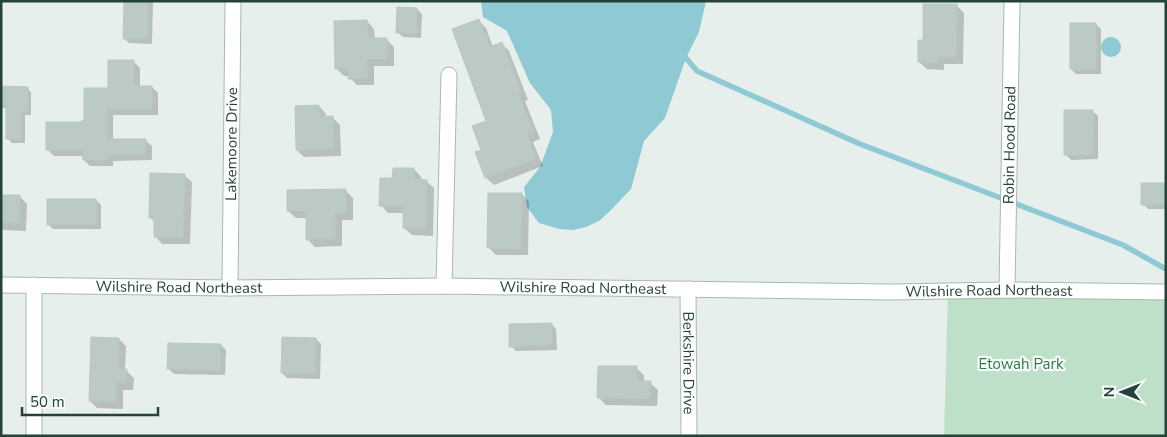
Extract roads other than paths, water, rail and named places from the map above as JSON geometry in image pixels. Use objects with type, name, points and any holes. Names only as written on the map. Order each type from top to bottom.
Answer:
[{"type":"street","name":"Lakemoore Drive","points":[[230,288],[232,1]]},
{"type":"street","name":"Robin Hood Road","points":[[1007,290],[1012,1]]},
{"type":"street","points":[[444,286],[449,75]]},
{"type":"street","name":"Wilshire Road Northeast","points":[[1,285],[230,288],[444,286],[891,292],[1007,290],[1166,292]]},
{"type":"street","points":[[34,285],[34,436]]},
{"type":"street","name":"Berkshire Drive","points":[[688,289],[689,436]]},
{"type":"water","points":[[481,1],[706,1],[699,32],[686,58],[665,118],[644,141],[631,189],[599,221],[573,230],[559,229],[539,223],[527,207],[524,187],[540,167],[553,132],[551,110],[530,83],[507,31],[483,17]]},
{"type":"water","points":[[1111,37],[1118,40],[1121,47],[1118,54],[1111,57],[1104,54],[1101,47],[1104,40]]},
{"type":"waterway","points":[[686,58],[697,71],[860,144],[1123,245],[1166,269]]},
{"type":"park label","name":"Etowah Park","points":[[1021,364]]}]
